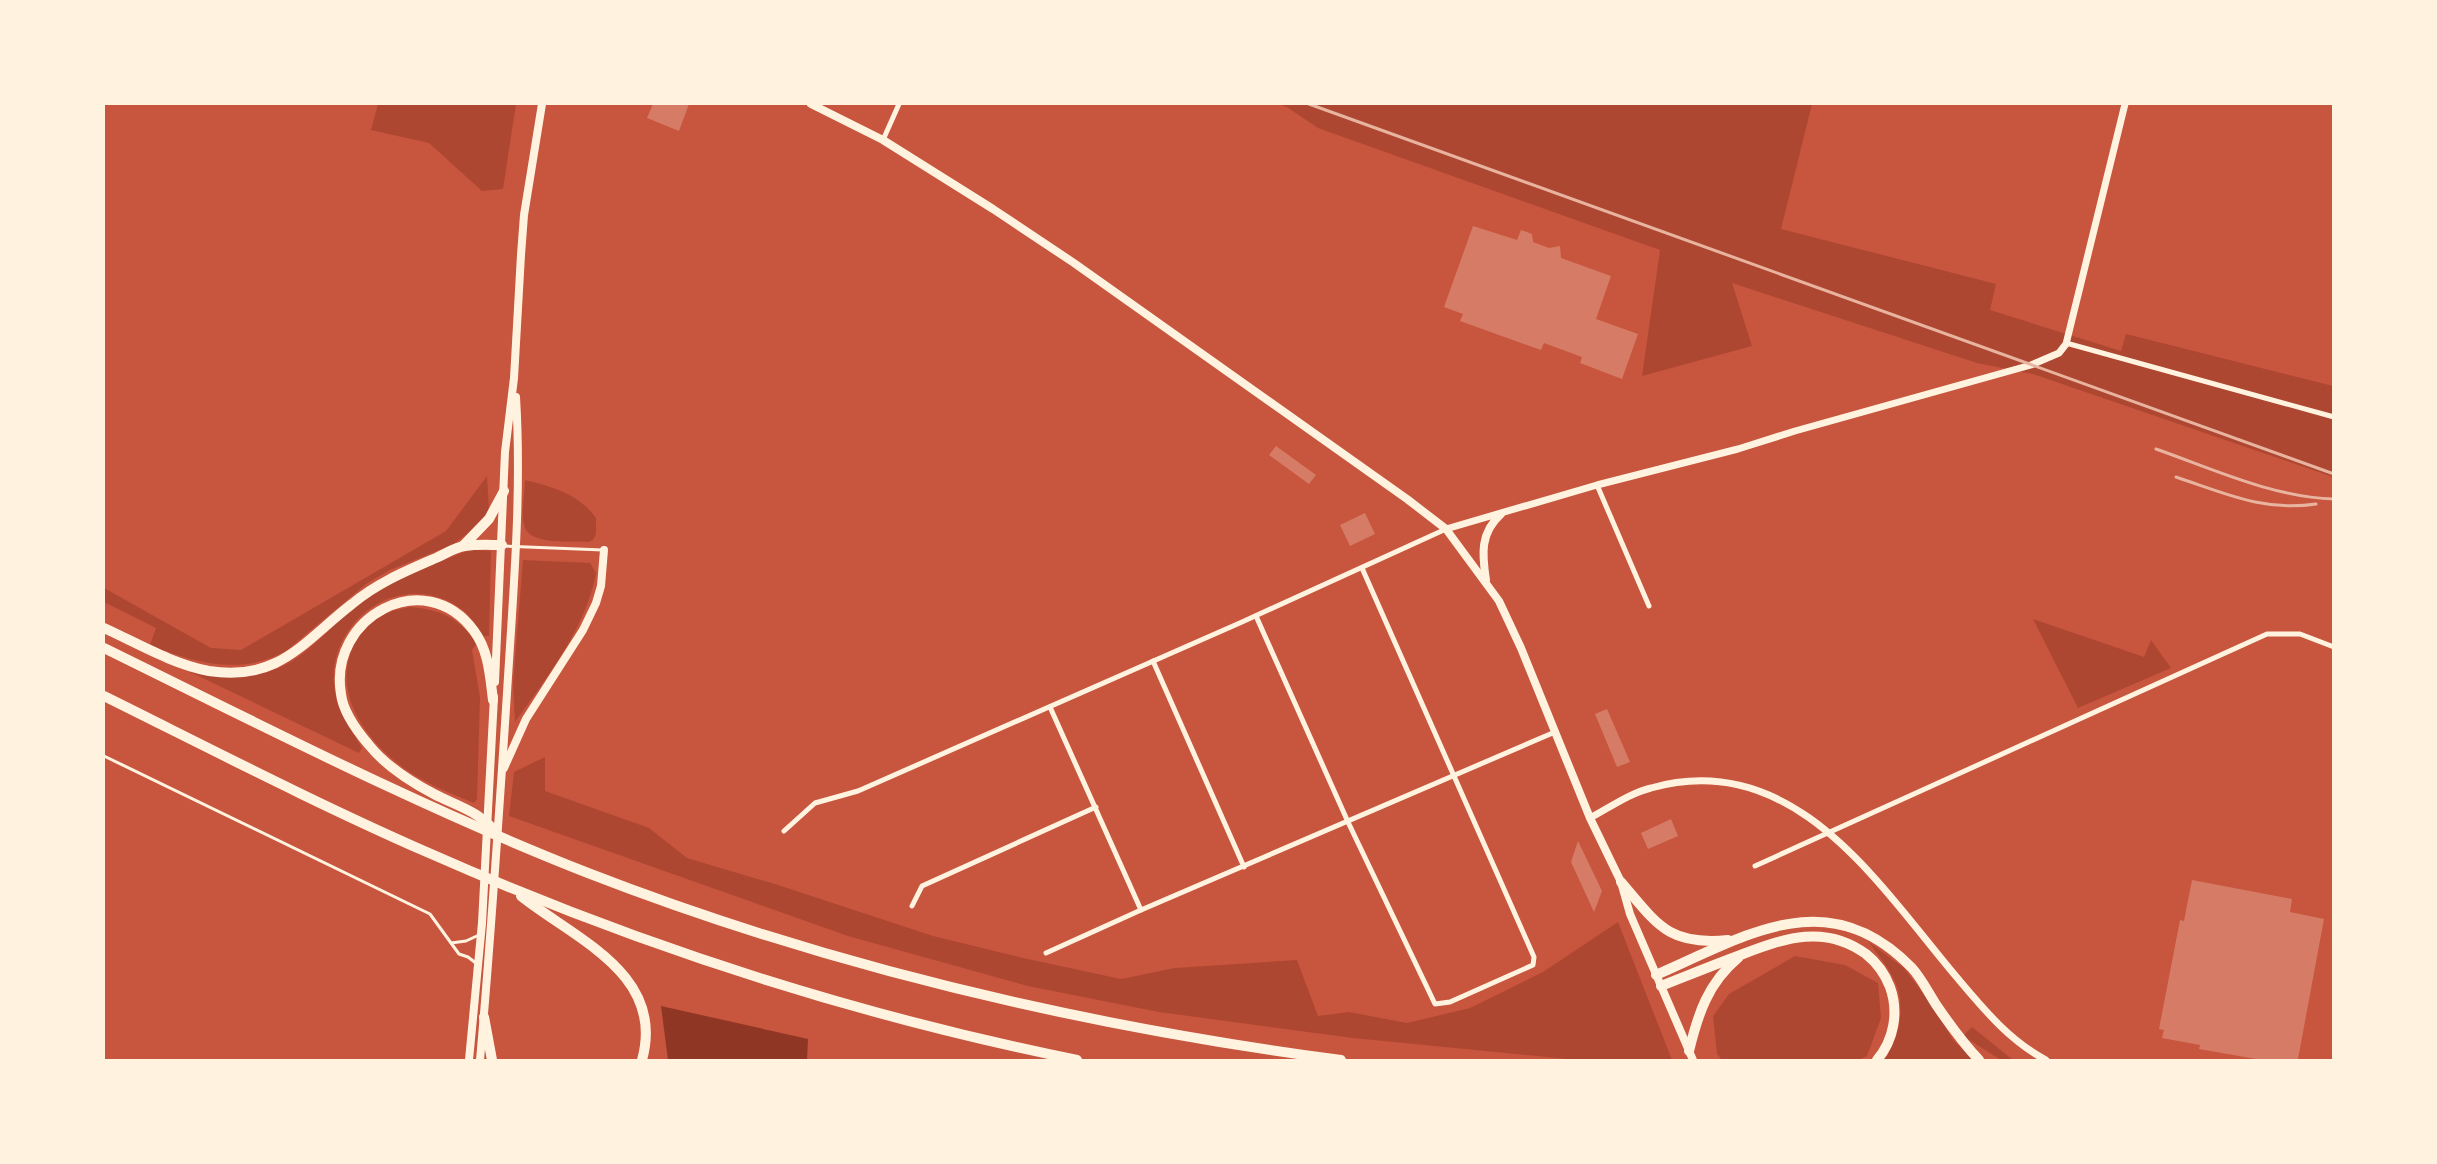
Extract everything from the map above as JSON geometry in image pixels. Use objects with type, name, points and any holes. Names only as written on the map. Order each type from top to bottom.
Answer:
[{"type":"highway","points":[[463,546],[489,519],[504,491]]},
{"type":"highway","points":[[104,628],[186,666],[223,672],[257,669],[298,651],[352,604],[394,576],[463,546],[502,545]]},
{"type":"highway","points":[[494,700],[485,652],[475,632],[453,611],[432,602],[402,602],[373,614],[355,632],[340,667],[341,694],[346,710],[370,747],[394,769],[432,794],[476,814],[507,840]]},
{"type":"highway","points":[[104,648],[343,765],[507,840],[588,873],[716,919],[926,982],[1079,1017],[1163,1033],[1341,1060]]},
{"type":"highway","points":[[104,696],[346,815],[512,888],[635,936],[760,978],[945,1030],[1077,1060]]},
{"type":"highway","points":[[1621,882],[1650,916],[1673,934],[1695,942],[1737,939]]},
{"type":"highway","points":[[512,888],[543,914],[592,945],[624,976],[638,998],[645,1015],[645,1050],[642,1060]]},
{"type":"highway","points":[[1656,975],[1737,939],[1797,921],[1828,923],[1860,931],[1889,946],[1914,970],[1940,1010],[1979,1060]]},
{"type":"highway","points":[[1661,986],[1784,939],[1817,936],[1845,942],[1870,957],[1887,980],[1894,1005],[1892,1033],[1877,1060]]},
{"type":"highway","points":[[1691,1056],[1703,1002],[1730,965],[1743,954]]},
{"type":"highway","points":[[484,1017],[492,1060]]},
{"type":"main road","points":[[469,1060],[482,934],[505,452],[514,378],[524,215],[542,104]]},
{"type":"main road","points":[[811,104],[883,140],[1074,262],[1446,529],[1499,601],[1521,648],[1590,818],[1621,882],[1630,914],[1691,1056]]},
{"type":"main road","points":[[480,1060],[493,924],[516,547],[519,444],[514,378]]},
{"type":"main road","points":[[1486,582],[1482,555],[1486,535],[1492,523],[1501,514]]},
{"type":"main road","points":[[501,775],[526,719],[583,630],[596,603],[601,586],[604,550]]},
{"type":"street","points":[[883,140],[899,104]]},
{"type":"street","points":[[784,831],[815,803],[858,791],[1446,529],[2031,365],[2059,353],[2066,343],[2125,104]]},
{"type":"street","points":[[2066,343],[2334,417]]},
{"type":"street","points":[[1597,485],[1649,606]]},
{"type":"street","points":[[1256,615],[1347,822],[1427,989],[1435,1004],[1450,1002],[1533,965],[1534,957],[1362,568]]},
{"type":"street","points":[[1755,866],[1828,831],[2268,634],[2300,634],[2334,647]]},
{"type":"street","points":[[1153,661],[1244,867]]},
{"type":"street","points":[[1050,707],[1141,910]]},
{"type":"street","points":[[1046,953],[1555,732]]},
{"type":"street","points":[[1590,818],[1648,788],[1675,782],[1729,783],[1774,797],[1803,813],[1828,831],[1860,860],[1996,1023],[2030,1052],[2046,1060]]},
{"type":"street","points":[[912,906],[922,886],[1096,807]]},
{"type":"lane","points":[[502,545],[604,550]]},
{"type":"lane","points":[[104,756],[430,914],[459,954],[479,965]]},
{"type":"lane","points":[[451,943],[466,941],[482,934]]},
{"type":"shaded area","points":[[378,104],[516,104],[503,189],[482,191],[429,143],[371,130]]},
{"type":"shaded area","points":[[1278,104],[1812,104],[1781,229],[1996,284],[1990,310],[2121,351],[2126,334],[2333,386],[2333,477],[2033,374],[1977,363],[1732,283],[1752,346],[1642,376],[1660,250],[1318,128],[1287,107]]},
{"type":"shaded area","points":[[487,476],[489,511],[469,532],[454,544],[390,570],[366,584],[286,651],[269,659],[235,665],[184,657],[150,645],[156,628],[104,602],[104,588],[211,648],[241,650],[446,531]]},
{"type":"shaded area","points":[[525,480],[565,493],[582,503],[596,518],[596,534],[593,540],[588,542],[553,541],[544,540],[529,533],[525,528],[523,517]]},
{"type":"shaded area","points":[[475,550],[491,551],[489,636],[483,636],[470,617],[460,608],[437,597],[415,594],[393,597],[373,607],[356,621],[343,640],[336,661],[335,694],[362,748],[359,753],[188,671],[231,677],[259,674],[286,665],[316,642],[359,603],[379,589],[427,567]]},
{"type":"shaded area","points":[[523,560],[590,563],[596,573],[584,613],[564,651],[515,722],[513,684]]},
{"type":"shaded area","points":[[410,607],[431,610],[448,616],[463,627],[477,643],[472,650],[480,697],[477,799],[474,803],[406,770],[375,742],[362,725],[353,706],[347,687],[347,667],[358,638],[363,630],[376,619]]},
{"type":"shaded area","points":[[2033,619],[2144,657],[2151,640],[2171,668],[2078,708]]},
{"type":"shaded area","points":[[545,757],[545,791],[649,828],[687,858],[933,936],[1121,979],[1175,968],[1297,960],[1318,1016],[1349,1012],[1407,1023],[1470,1008],[1543,972],[1618,922],[1672,1060],[1577,1060],[1353,1038],[1159,1012],[1028,986],[848,936],[509,816],[514,772]]},
{"type":"shaded area","points":[[1869,942],[1904,968],[1933,1007],[1953,1040],[1973,1060],[1884,1060],[1893,1044],[1899,1025],[1899,996],[1892,975]]},
{"type":"shaded area","points":[[1795,956],[1845,965],[1878,983],[1881,1018],[1867,1056],[1858,1060],[1722,1060],[1717,1054],[1713,1016],[1729,994]]},
{"type":"shaded area","points":[[661,1006],[808,1039],[807,1060],[668,1060]]},
{"type":"shaded area","points":[[1972,1027],[2013,1060],[2001,1060],[1963,1036]]},
{"type":"building","points":[[653,104],[689,104],[679,131],[647,118]]},
{"type":"building","points":[[1473,226],[1517,240],[1521,230],[1532,234],[1533,242],[1549,248],[1560,246],[1561,258],[1611,276],[1596,319],[1638,334],[1622,379],[1580,363],[1582,357],[1544,343],[1541,350],[1460,321],[1463,314],[1444,307]]},
{"type":"building","points":[[1276,446],[1316,475],[1309,484],[1269,455]]},
{"type":"building","points":[[1365,513],[1375,534],[1350,546],[1340,525]]},
{"type":"building","points":[[1607,709],[1630,762],[1617,767],[1595,714]]},
{"type":"building","points":[[1671,819],[1678,836],[1648,849],[1641,833]]},
{"type":"building","points":[[1578,841],[1602,891],[1594,912],[1571,862]]},
{"type":"building","points":[[2192,880],[2292,899],[2290,912],[2324,919],[2298,1059],[2262,1060],[2199,1049],[2200,1045],[2162,1038],[2164,1030],[2159,1029],[2180,920],[2184,921]]},
{"type":"railway","points":[[1309,104],[2334,474]]},
{"type":"railway","points":[[2156,449],[2265,488],[2334,499]]},
{"type":"railway","points":[[2176,477],[2244,500],[2279,505],[2316,504]]}]
